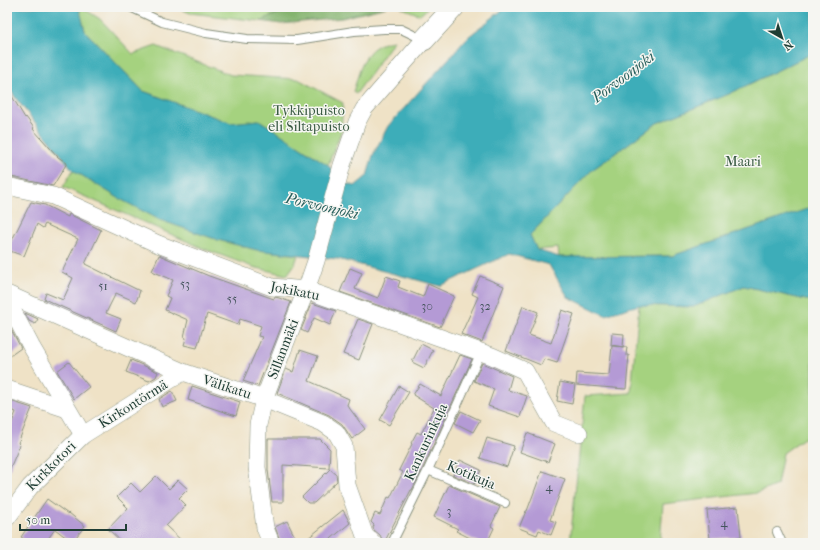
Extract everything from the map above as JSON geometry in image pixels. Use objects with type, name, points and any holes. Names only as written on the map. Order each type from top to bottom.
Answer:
[{"type":"street","points":[[424,40],[454,7]]},
{"type":"street","name":"Sillanmäki","points":[[271,543],[265,528],[257,467],[258,425],[264,399],[316,260],[350,138],[364,109],[424,40]]},
{"type":"street","name":"Jokikatu","points":[[7,186],[53,196],[158,244],[272,287],[306,290],[481,352],[525,371],[554,423],[579,433]]},
{"type":"street","name":"Välikatu","points":[[7,294],[183,372],[264,399],[323,423],[336,432],[344,446],[347,485],[365,536],[373,543]]},
{"type":"street","points":[[7,300],[31,346],[83,435]]},
{"type":"street","name":"Kirkontörmä","points":[[83,435],[183,372]]},
{"type":"street","points":[[7,389],[67,409]]},
{"type":"street","name":"Kirkkotori","points":[[7,518],[30,487],[83,435]]},
{"type":"lane","points":[[130,7],[162,22],[206,33],[247,39],[297,40],[354,31],[401,29],[424,40]]},
{"type":"lane","name":"Kankurinkuja","points":[[392,543],[428,470],[481,352]]},
{"type":"lane","name":"Kotikuja","points":[[428,470],[505,503]]},
{"type":"lane","points":[[777,532],[782,543]]},
{"type":"green space","name":"Tykkipuisto eli Siltapuisto","points":[[79,7],[100,19],[133,54],[156,46],[231,75],[298,79],[343,103],[341,132],[328,165],[259,120],[231,123],[143,91],[85,31]]},
{"type":"green space","points":[[176,7],[293,7],[260,21],[190,13]]},
{"type":"green space","points":[[293,7],[387,7],[342,18],[281,24],[260,21]]},
{"type":"green space","points":[[400,7],[429,7],[420,15]]},
{"type":"green space","points":[[394,41],[356,94],[353,92],[365,58],[376,47],[384,43]]},
{"type":"green space","name":"Maari","points":[[813,53],[813,207],[672,256],[559,257],[558,248],[537,250],[530,235],[592,170],[657,123],[729,94]]},
{"type":"green space","points":[[73,170],[120,199],[160,220],[218,240],[257,250],[298,255],[295,264],[287,275],[253,267],[207,250],[63,187]]},
{"type":"green space","points":[[744,286],[806,300],[813,300],[813,437],[804,438],[783,453],[777,485],[757,493],[663,504],[660,543],[570,543],[585,396],[631,393],[639,305],[693,307]]},
{"type":"water","name":"Porvoonjoki","points":[[7,7],[79,7],[85,31],[143,91],[231,123],[259,120],[328,165],[344,183],[355,186],[367,176],[373,155],[388,126],[468,37],[506,7],[813,7],[813,53],[729,94],[657,123],[592,170],[530,235],[537,250],[559,257],[672,256],[813,207],[813,300],[806,300],[744,286],[693,307],[639,305],[605,315],[568,297],[549,265],[509,254],[440,286],[338,259],[257,250],[218,240],[160,220],[120,199],[73,170],[17,100],[7,85]]},
{"type":"building","points":[[7,88],[25,118],[26,117],[34,128],[33,129],[58,157],[67,163],[53,186],[7,176]]},
{"type":"building","points":[[31,202],[45,205],[68,217],[69,214],[101,230],[85,264],[140,291],[136,302],[116,293],[106,313],[121,319],[116,331],[44,299],[46,293],[63,300],[73,278],[62,272],[78,239],[45,224],[43,228],[37,224],[24,256],[7,250]]},
{"type":"building","points":[[159,255],[209,276],[274,299],[275,297],[291,302],[258,386],[243,381],[262,337],[258,336],[261,326],[240,319],[238,325],[207,314],[197,348],[184,345],[186,338],[184,337],[188,320],[165,310],[170,298],[166,296],[173,280],[152,271]]},
{"type":"building","points":[[350,268],[362,273],[355,289],[378,298],[386,276],[400,281],[398,287],[423,297],[428,284],[454,296],[440,327],[340,292]]},
{"type":"building","points":[[480,276],[504,286],[482,342],[461,334],[478,297],[472,294]]},
{"type":"building","points":[[312,303],[336,311],[330,325],[314,318],[307,333],[301,330]]},
{"type":"building","points":[[523,306],[538,312],[529,335],[551,343],[562,310],[574,314],[557,363],[544,359],[541,365],[506,351]]},
{"type":"building","points":[[25,313],[38,319],[35,324],[29,321]]},
{"type":"building","points":[[358,319],[373,324],[359,360],[343,354]]},
{"type":"building","points":[[7,322],[21,348],[7,358]]},
{"type":"building","points":[[612,333],[624,334],[623,347],[611,345]]},
{"type":"building","points":[[421,344],[433,350],[424,368],[412,362]]},
{"type":"building","points":[[612,346],[627,347],[626,355],[629,355],[626,389],[576,385],[577,373],[609,375]]},
{"type":"building","points":[[300,350],[318,356],[309,381],[349,399],[347,405],[365,429],[352,439],[342,424],[329,415],[277,393],[286,369],[293,372]]},
{"type":"building","points":[[460,355],[472,359],[423,468],[384,543],[380,535],[374,530],[374,525],[371,522],[375,513],[380,515],[388,497],[390,498],[403,472],[399,470],[412,444],[411,443],[417,432],[421,434],[434,408],[413,395],[420,384],[441,396]]},
{"type":"building","points":[[131,360],[158,372],[156,377],[149,381],[126,372]]},
{"type":"building","points":[[69,362],[89,387],[74,399],[57,371]]},
{"type":"building","points":[[482,363],[512,376],[508,390],[527,396],[520,417],[488,406],[494,389],[474,381]]},
{"type":"building","points":[[560,382],[575,385],[572,404],[557,401]]},
{"type":"building","points":[[192,386],[240,402],[236,416],[188,400]]},
{"type":"building","points":[[399,386],[409,392],[389,425],[380,420]]},
{"type":"building","points":[[172,391],[177,401],[162,407],[159,399]]},
{"type":"building","points":[[7,400],[32,408],[18,443],[20,445],[7,475],[7,435],[16,412],[7,408]]},
{"type":"building","points":[[461,411],[480,420],[473,432],[455,423]]},
{"type":"building","points":[[527,433],[555,444],[548,462],[520,452]]},
{"type":"building","points":[[487,438],[514,446],[507,467],[480,458]]},
{"type":"building","points":[[268,439],[320,439],[330,449],[329,468],[283,465],[283,502],[272,502],[268,470]]},
{"type":"building","points":[[460,460],[481,470],[475,484],[453,475]]},
{"type":"building","points":[[330,469],[336,474],[337,481],[314,503],[308,503],[302,497]]},
{"type":"building","points":[[542,471],[565,479],[550,520],[556,522],[551,535],[539,530],[537,535],[519,528]]},
{"type":"building","points":[[156,476],[169,489],[178,480],[188,489],[179,498],[186,505],[166,526],[184,543],[123,543],[108,529],[128,508],[117,497],[131,483],[140,492]]},
{"type":"building","points":[[449,485],[500,507],[491,526],[494,528],[487,543],[480,543],[456,531],[458,529],[434,517]]},
{"type":"building","points":[[47,499],[68,514],[69,513],[85,526],[72,542],[55,529],[45,543],[30,543],[21,537]]},
{"type":"building","points":[[738,507],[741,537],[710,539],[707,510]]},
{"type":"building","points":[[343,510],[350,523],[326,543],[302,543]]},
{"type":"building","points":[[287,521],[298,543],[281,543],[275,527]]}]
